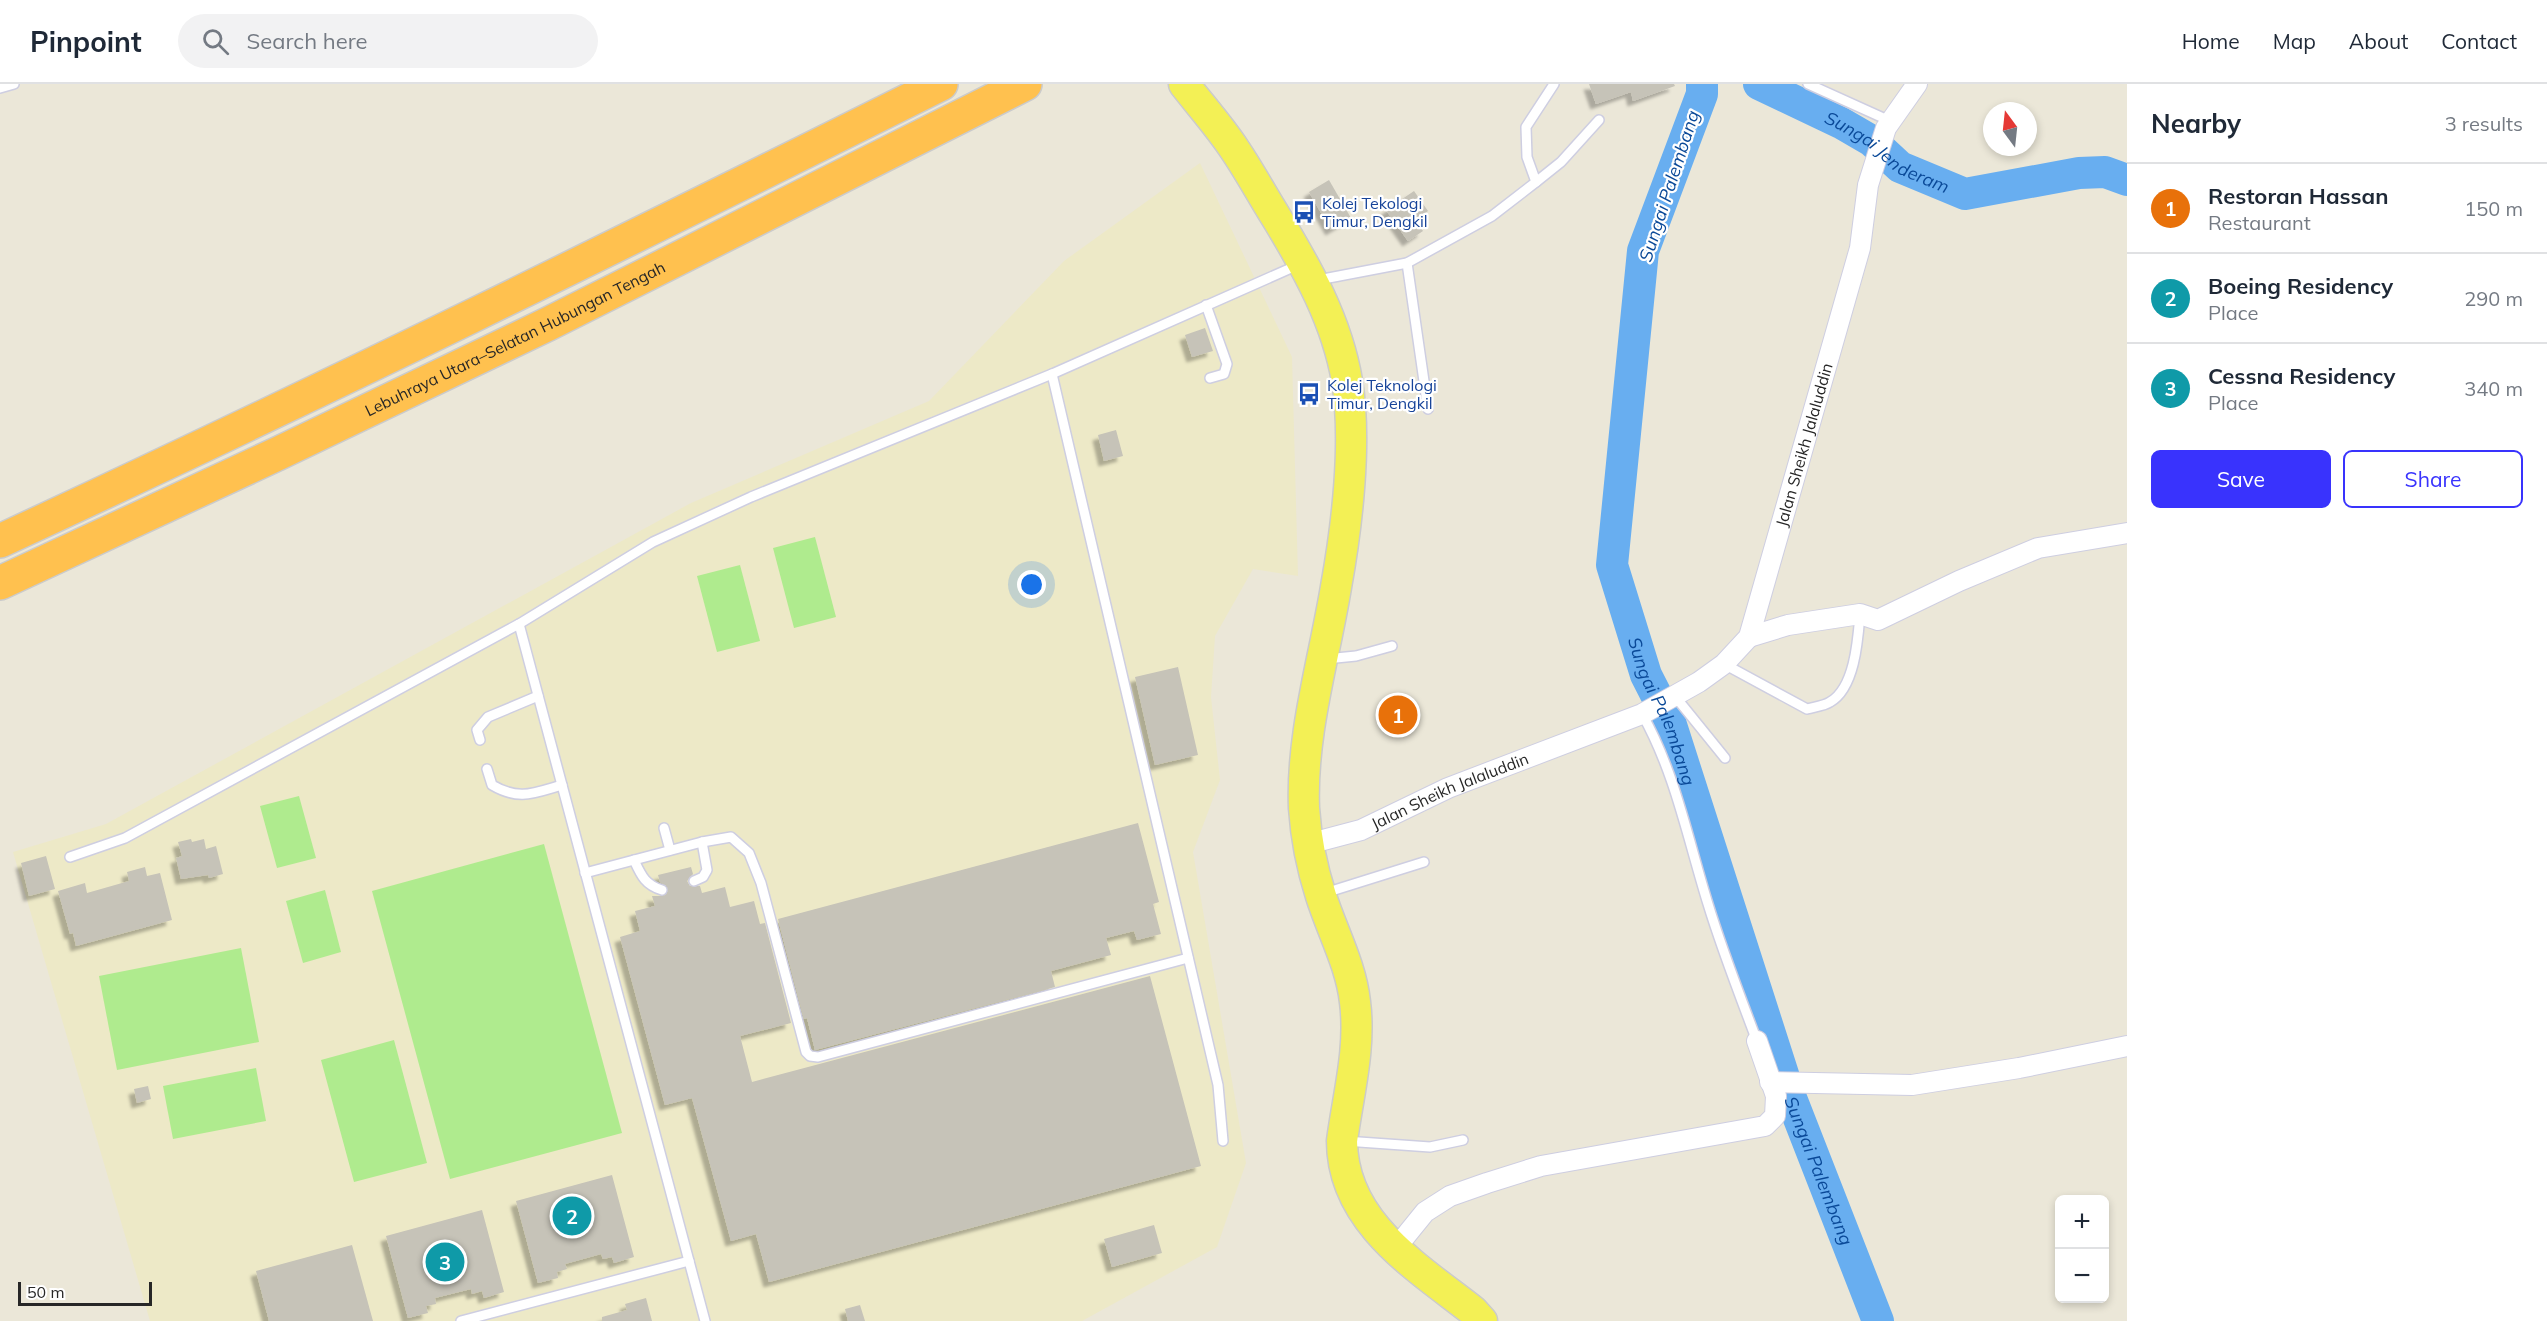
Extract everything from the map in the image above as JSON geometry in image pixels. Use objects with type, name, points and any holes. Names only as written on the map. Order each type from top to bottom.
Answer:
[{"type":"highway","points":[[0,541],[258,421],[526,291],[941,84]]},
{"type":"highway","name":"Lebuhraya Utara–Selatan Hubungan Tengah","points":[[0,583],[548,324],[1025,84]]},
{"type":"main road","points":[[1184,84],[1234,149],[1308,272],[1326,309],[1347,381],[1350,459],[1337,584],[1311,714],[1305,767],[1304,807],[1308,844],[1320,895],[1349,972],[1356,1003],[1356,1058],[1342,1141],[1342,1154],[1350,1186],[1364,1214],[1395,1249],[1473,1311],[1482,1321]]},
{"type":"street","name":"Jalan Sheikh Jalaluddin","points":[[1308,844],[1361,830],[1449,788],[1660,703],[1699,682],[1724,663],[1749,637],[1860,248],[1868,185],[1888,125],[1917,84]]},
{"type":"street","points":[[1749,637],[1788,625],[1860,614],[1878,620],[1959,581],[2038,548],[2127,533]]},
{"type":"street","points":[[1395,1249],[1425,1212],[1450,1196],[1487,1183],[1541,1166],[1765,1126],[1775,1116],[1776,1096],[1757,1041]]},
{"type":"street","points":[[1773,1082],[1912,1085],[2019,1068],[2127,1046]]},
{"type":"lane","points":[[0,88],[14,84]]},
{"type":"lane","points":[[1536,182],[1527,157],[1526,127],[1554,84]]},
{"type":"lane","points":[[1808,84],[1888,125]]},
{"type":"lane","points":[[70,858],[125,838],[519,624],[653,542],[751,497],[1052,374],[1206,304],[1308,272],[1407,263],[1492,216],[1561,162],[1599,120]]},
{"type":"lane","points":[[1407,263],[1428,409]]},
{"type":"lane","points":[[1206,304],[1227,364],[1224,374],[1210,378]]},
{"type":"lane","points":[[1052,374],[1218,1085],[1223,1141]]},
{"type":"lane","points":[[1724,663],[1807,709],[1831,702],[1848,681],[1858,650],[1860,614]]},
{"type":"lane","points":[[519,624],[705,1321]]},
{"type":"lane","points":[[1323,660],[1356,656],[1392,646]]},
{"type":"lane","points":[[480,740],[477,730],[489,717],[538,696]]},
{"type":"lane","points":[[1660,703],[1725,758]]},
{"type":"lane","points":[[1660,703],[1655,737],[1680,807],[1708,905],[1757,1041]]},
{"type":"lane","points":[[487,769],[492,785],[507,794],[526,795],[562,785]]},
{"type":"lane","points":[[664,828],[670,850]]},
{"type":"lane","points":[[585,873],[702,842],[731,837],[749,853],[761,883],[806,1052],[810,1056],[818,1057],[1188,958]]},
{"type":"lane","points":[[699,879],[707,870],[702,842]]},
{"type":"lane","points":[[634,860],[646,882],[662,890]]},
{"type":"lane","points":[[1320,895],[1424,862]]},
{"type":"lane","points":[[1342,1141],[1430,1147],[1463,1140]]},
{"type":"lane","points":[[461,1321],[689,1261]]},
{"type":"shaded area","points":[[1200,163],[1292,357],[1298,576],[1253,569],[1215,636],[1211,697],[1220,780],[1193,852],[1246,1163],[1217,1247],[1082,1321],[150,1321],[13,852],[106,824],[691,503],[929,401],[1064,261]]},
{"type":"green space","points":[[815,537],[836,617],[794,628],[773,548]]},
{"type":"green space","points":[[740,565],[760,641],[717,652],[697,576]]},
{"type":"green space","points":[[299,796],[316,858],[277,868],[260,806]]},
{"type":"green space","points":[[544,844],[622,1133],[450,1179],[372,891]]},
{"type":"green space","points":[[325,890],[341,952],[303,963],[286,901]]},
{"type":"green space","points":[[241,948],[259,1042],[117,1070],[99,976]]},
{"type":"green space","points":[[394,1040],[427,1163],[354,1182],[321,1060]]},
{"type":"green space","points":[[256,1068],[266,1121],[173,1139],[163,1086]]},
{"type":"building","points":[[1589,84],[1674,84],[1675,86],[1633,101],[1631,92],[1596,104]]},
{"type":"building","points":[[1329,180],[1351,218],[1331,230],[1309,192]]},
{"type":"building","points":[[1414,191],[1428,211],[1424,214],[1427,219],[1419,225],[1423,231],[1408,241],[1386,210]]},
{"type":"building","points":[[1205,328],[1213,351],[1192,357],[1185,335]]},
{"type":"building","points":[[1116,430],[1123,456],[1104,461],[1098,435]]},
{"type":"building","points":[[1178,667],[1198,755],[1155,765],[1135,677]]},
{"type":"building","points":[[1138,823],[1159,902],[1153,904],[1161,934],[1137,940],[1134,931],[1106,938],[1111,955],[1051,971],[1055,987],[815,1050],[807,1018],[804,1019],[778,919]]},
{"type":"building","points":[[191,839],[192,842],[204,839],[206,849],[216,846],[223,874],[209,878],[208,875],[181,879],[176,858],[182,856],[178,842]]},
{"type":"building","points":[[46,856],[55,889],[29,896],[21,863]]},
{"type":"building","points":[[145,867],[147,876],[160,873],[172,920],[76,946],[73,933],[70,934],[58,891],[85,883],[87,893],[129,881],[127,872]]},
{"type":"building","points":[[691,867],[693,874],[687,881],[690,886],[700,886],[702,893],[725,887],[730,907],[754,901],[760,924],[765,923],[791,1023],[740,1036],[752,1082],[1150,976],[1201,1166],[769,1282],[756,1234],[731,1241],[692,1098],[665,1105],[620,937],[640,931],[635,911],[655,906],[652,896],[664,896],[668,893],[667,886],[660,882],[658,875]]},
{"type":"building","points":[[148,1086],[151,1099],[137,1103],[134,1089]]},
{"type":"building","points":[[612,1175],[634,1257],[614,1263],[612,1257],[603,1259],[601,1254],[565,1264],[567,1269],[557,1272],[558,1278],[538,1283],[516,1201]]},
{"type":"building","points":[[482,1210],[504,1292],[484,1298],[482,1291],[472,1294],[471,1289],[435,1298],[436,1304],[426,1306],[428,1313],[408,1318],[386,1236]]},
{"type":"building","points":[[1154,1225],[1162,1253],[1112,1267],[1104,1239]]},
{"type":"building","points":[[352,1245],[373,1321],[269,1321],[256,1271]]},
{"type":"building","points":[[646,1298],[652,1321],[602,1321],[602,1317],[627,1310],[625,1304]]},
{"type":"building","points":[[860,1305],[865,1321],[848,1321],[845,1309]]},
{"type":"waterway","name":"Sungai Palembang","points":[[1702,84],[1702,94],[1643,251],[1612,565],[1646,675],[1670,722],[1789,1093],[1878,1321]]},
{"type":"waterway","name":"Sungai Jenderam","points":[[1759,84],[1841,123],[1872,141],[1900,167],[1965,194],[2079,173],[2105,172],[2127,180]]},
{"type":"place","name":"Kolej Tekologi Timur, Dengkil","points":[[1304,212]]},
{"type":"place","name":"Kolej Teknologi Timur, Dengkil","points":[[1309,394]]},
{"type":"place","name":"Restoran Hassan","points":[[1398,715]]},
{"type":"place","name":"Boeing Residency","points":[[572,1216]]},
{"type":"place","name":"Cessna Residency","points":[[445,1262]]}]
